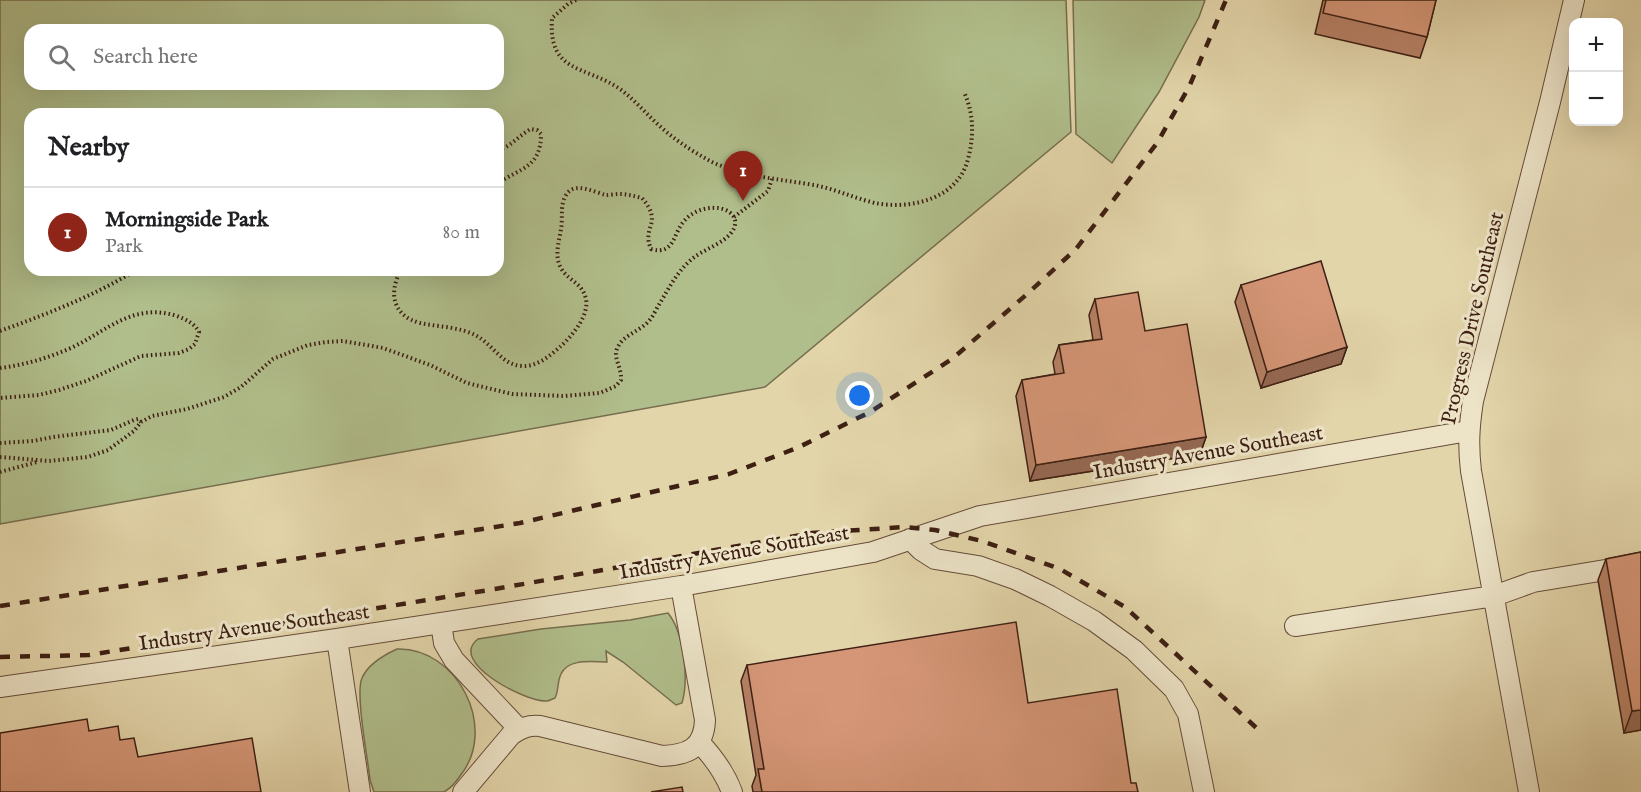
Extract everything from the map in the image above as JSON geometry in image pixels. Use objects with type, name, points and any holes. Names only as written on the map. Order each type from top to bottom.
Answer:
[{"type":"street","name":"Progress Drive Southeast","points":[[1529,792],[1471,471],[1468,431],[1473,401],[1574,0]]},
{"type":"street","name":"Industry Avenue Southeast","points":[[0,687],[337,639],[681,586],[873,552],[980,516],[1468,431]]},
{"type":"street","points":[[910,539],[935,559],[978,566],[1015,579],[1050,596],[1094,621],[1134,650],[1174,689],[1188,714],[1204,792]]},
{"type":"street","points":[[1295,626],[1494,596],[1533,582],[1641,564]]},
{"type":"street","points":[[464,792],[511,735],[528,725],[662,756],[676,756],[700,743],[705,732],[705,720],[681,586]]},
{"type":"street","points":[[441,623],[444,643],[454,660],[519,729]]},
{"type":"street","points":[[337,639],[360,792]]},
{"type":"street","points":[[700,743],[726,776],[732,792]]},
{"type":"path","points":[[576,0],[552,18],[555,49],[562,60],[618,88],[683,145],[713,162],[752,176],[833,189],[854,198],[878,203],[922,202],[947,192],[966,167],[973,131],[972,115],[964,92]]},
{"type":"path","points":[[504,148],[531,129],[541,134],[537,156],[530,164],[504,180]]},
{"type":"path","points":[[735,218],[768,191],[772,179]]},
{"type":"path","points":[[397,276],[395,280],[395,303],[402,314],[410,320],[456,329],[477,336],[501,358],[523,367],[546,359],[563,344],[582,318],[586,308],[582,289],[561,269],[557,258],[562,206],[569,192],[578,188],[587,188],[608,195],[621,194],[642,198],[652,213],[648,243],[651,249],[657,251],[670,246],[683,221],[699,210],[712,207],[723,209],[735,218]]},
{"type":"path","points":[[0,472],[43,461],[88,457],[108,450],[134,431],[141,422],[152,416],[188,409],[224,397],[241,387],[273,359],[308,345],[326,342],[343,341],[383,348],[430,365],[467,383],[512,393],[564,396],[600,393],[616,386],[621,380],[622,373],[616,360],[619,345],[650,320],[678,274],[690,261],[723,240],[731,232],[735,227],[735,218]]},
{"type":"path","points":[[0,331],[79,300],[126,276]]},
{"type":"path","points":[[0,368],[51,356],[89,339],[124,318],[143,314],[169,314],[194,324],[199,332],[195,344],[179,353],[141,356],[86,381],[59,390],[39,395],[0,398]]},
{"type":"path","points":[[0,443],[33,441],[111,430],[134,420],[138,419],[141,422]]},
{"type":"path","points":[[0,457],[43,461]]},
{"type":"green space","points":[[0,0],[1066,0],[1071,132],[765,387],[0,524]]},
{"type":"green space","points":[[1073,0],[1205,0],[1199,17],[1159,92],[1112,163],[1076,134]]},
{"type":"green space","points":[[668,613],[678,632],[684,656],[684,693],[682,703],[676,705],[606,651],[607,662],[581,662],[564,669],[555,698],[546,701],[536,700],[508,688],[493,679],[473,659],[471,648],[478,639]]},
{"type":"green space","points":[[397,649],[419,652],[438,661],[454,676],[466,694],[473,714],[475,736],[471,757],[457,780],[444,792],[374,792],[370,780],[360,686],[362,678],[372,664]]},
{"type":"building","points":[[1326,0],[1436,0],[1427,37],[1323,13]]},
{"type":"building","points":[[1321,261],[1347,347],[1267,372],[1241,285]]},
{"type":"building","points":[[1138,292],[1145,331],[1187,324],[1206,437],[1036,465],[1022,380],[1064,373],[1059,345],[1102,339],[1095,299]]},
{"type":"building","points":[[1641,552],[1641,710],[1632,711],[1606,559]]},
{"type":"building","points":[[1016,622],[1028,703],[1117,689],[1131,783],[1136,783],[1138,792],[762,792],[758,769],[764,769],[747,665]]},
{"type":"building","points":[[87,719],[89,731],[118,726],[120,740],[134,738],[138,757],[252,738],[261,792],[0,792],[0,733]]},
{"type":"building","points":[[682,787],[683,792],[651,792]]},
{"type":"railway","points":[[0,606],[520,523],[729,474],[797,448],[870,412],[952,359],[1076,249],[1157,143],[1189,87],[1226,0]]},
{"type":"railway","points":[[0,657],[89,655],[495,589],[812,533],[905,527],[935,530],[982,541],[1060,569],[1125,607],[1263,734]]},
{"type":"place","name":"Morningside Park","points":[[743,201]]}]
